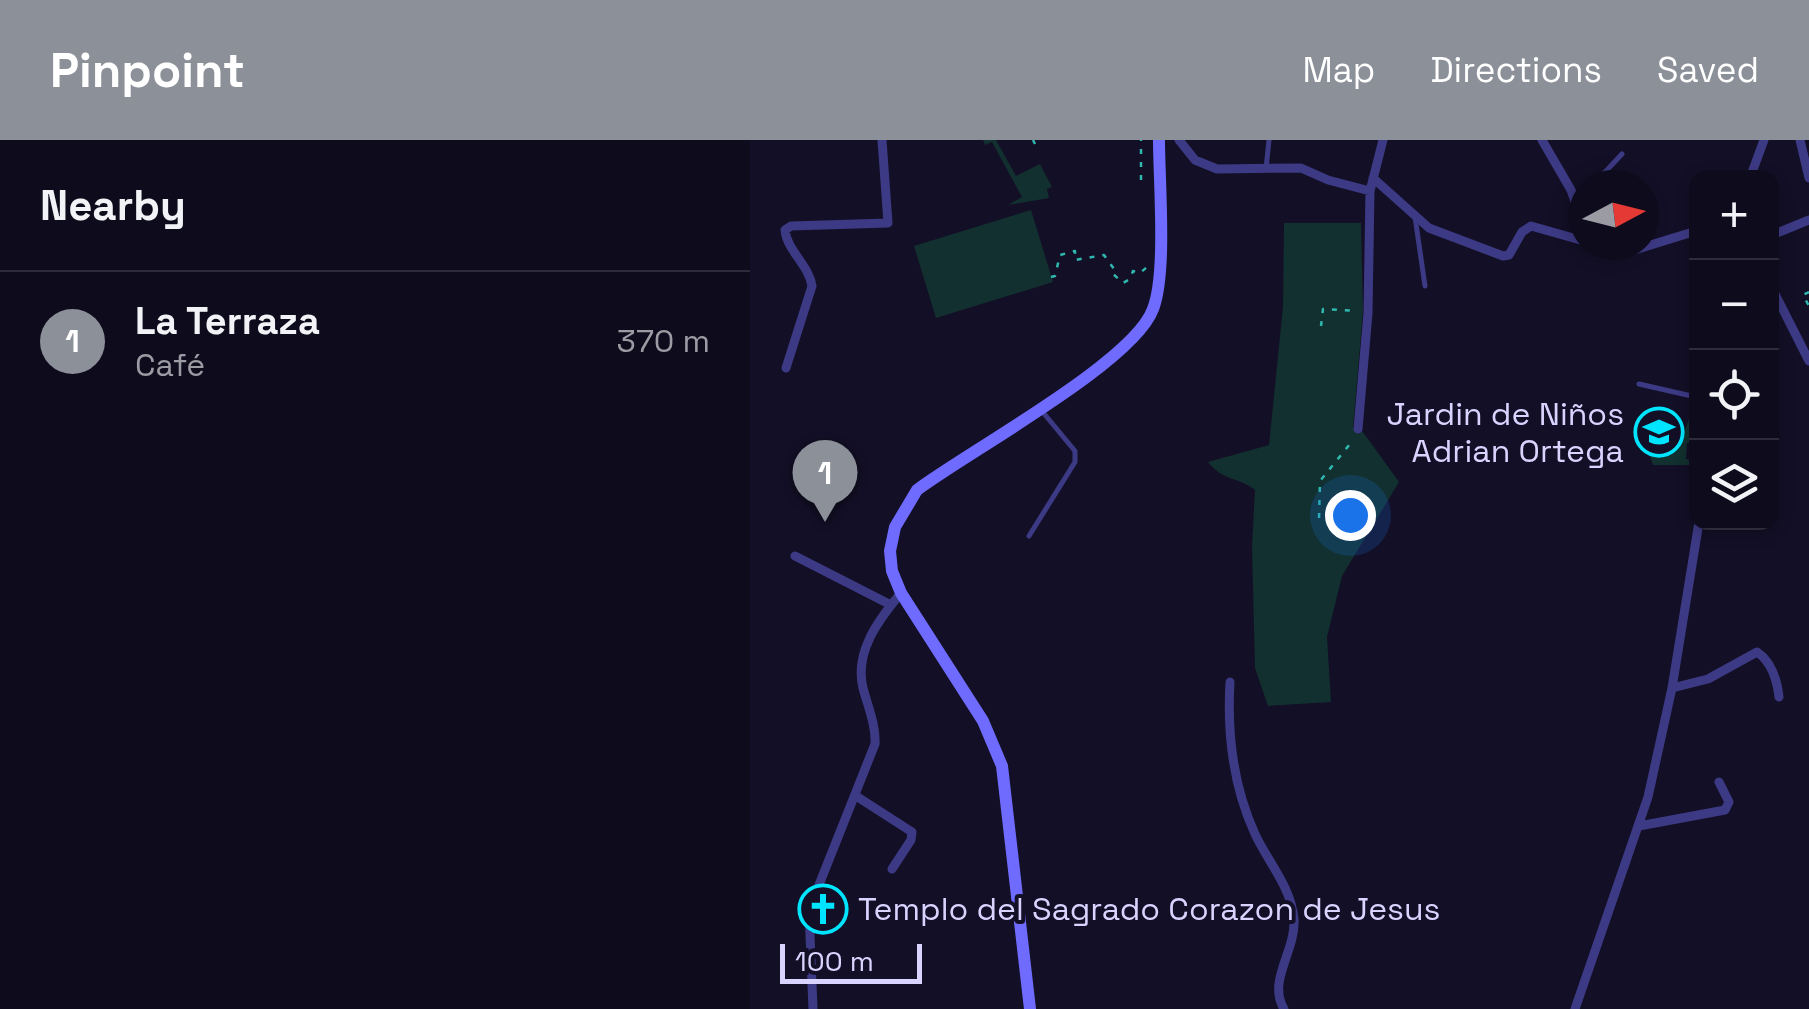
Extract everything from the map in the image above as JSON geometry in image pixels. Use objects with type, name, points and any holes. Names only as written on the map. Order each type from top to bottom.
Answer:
[{"type":"main road","points":[[1028,1008],[1002,766],[983,721],[901,592],[892,571],[891,540],[908,501],[935,476],[1105,364],[1135,338],[1153,310],[1159,264],[1159,140]]},
{"type":"street","points":[[786,368],[812,286],[810,276],[785,238],[785,230],[791,226],[888,223],[882,140]]},
{"type":"street","points":[[1179,140],[1195,160],[1217,169],[1301,168],[1328,180],[1370,190]]},
{"type":"street","points":[[1358,430],[1368,313],[1370,190],[1383,140]]},
{"type":"street","points":[[1542,140],[1569,190]]},
{"type":"street","points":[[1753,170],[1764,140]]},
{"type":"street","points":[[1800,140],[1809,178]]},
{"type":"street","points":[[1373,178],[1415,217],[1438,232],[1503,256],[1509,255],[1522,232],[1531,226],[1569,237]]},
{"type":"street","points":[[1779,232],[1809,220]]},
{"type":"street","points":[[1659,242],[1689,233]]},
{"type":"street","points":[[1779,302],[1809,361]]},
{"type":"street","points":[[1575,1009],[1639,826],[1672,688],[1698,530]]},
{"type":"street","points":[[795,556],[891,605]]},
{"type":"street","points":[[813,1009],[809,910],[875,744],[862,682],[864,649],[901,592]]},
{"type":"street","points":[[1672,688],[1699,683],[1756,652],[1774,673],[1779,697]]},
{"type":"street","points":[[1230,682],[1230,744],[1241,794],[1293,914],[1289,954],[1277,988],[1284,1009]]},
{"type":"street","points":[[1639,826],[1725,810],[1728,802],[1719,782]]},
{"type":"street","points":[[856,796],[912,832],[892,870]]},
{"type":"lane","points":[[1266,169],[1269,140]]},
{"type":"lane","points":[[1607,170],[1622,154]]},
{"type":"lane","points":[[1415,217],[1425,286]]},
{"type":"lane","points":[[1638,384],[1689,395]]},
{"type":"lane","points":[[1028,536],[1075,462],[1074,451],[1039,407]]},
{"type":"path","points":[[1140,180],[1141,140]]},
{"type":"path","points":[[1051,277],[1055,276],[1060,254],[1076,251],[1075,260],[1104,255],[1114,269],[1112,274],[1123,283],[1133,271],[1159,264]]},
{"type":"path","points":[[1809,292],[1803,295],[1809,306]]},
{"type":"path","points":[[1321,326],[1323,309],[1368,313]]},
{"type":"path","points":[[1319,518],[1320,481],[1358,430]]},
{"type":"green space","points":[[983,140],[996,140],[1016,176],[1040,164],[1052,187],[1047,189],[1049,198],[1008,205],[1022,197],[992,142],[985,145]]},
{"type":"green space","points":[[1031,210],[1053,282],[936,318],[914,246]]},
{"type":"green space","points":[[1284,223],[1361,223],[1363,311],[1353,428],[1363,432],[1399,482],[1342,576],[1327,637],[1331,702],[1268,706],[1255,668],[1255,490],[1220,473],[1208,462],[1269,445],[1283,307]]},
{"type":"green space","points":[[1689,419],[1689,465],[1653,465],[1646,444],[1670,451],[1677,429],[1685,430]]},
{"type":"place","name":"Jardin de Niños Adrian Ortega","points":[[1659,432]]},
{"type":"place","name":"La Terraza","points":[[825,522]]},
{"type":"place","name":"Templo del Sagrado Corazon de Jesus","points":[[823,909]]}]
